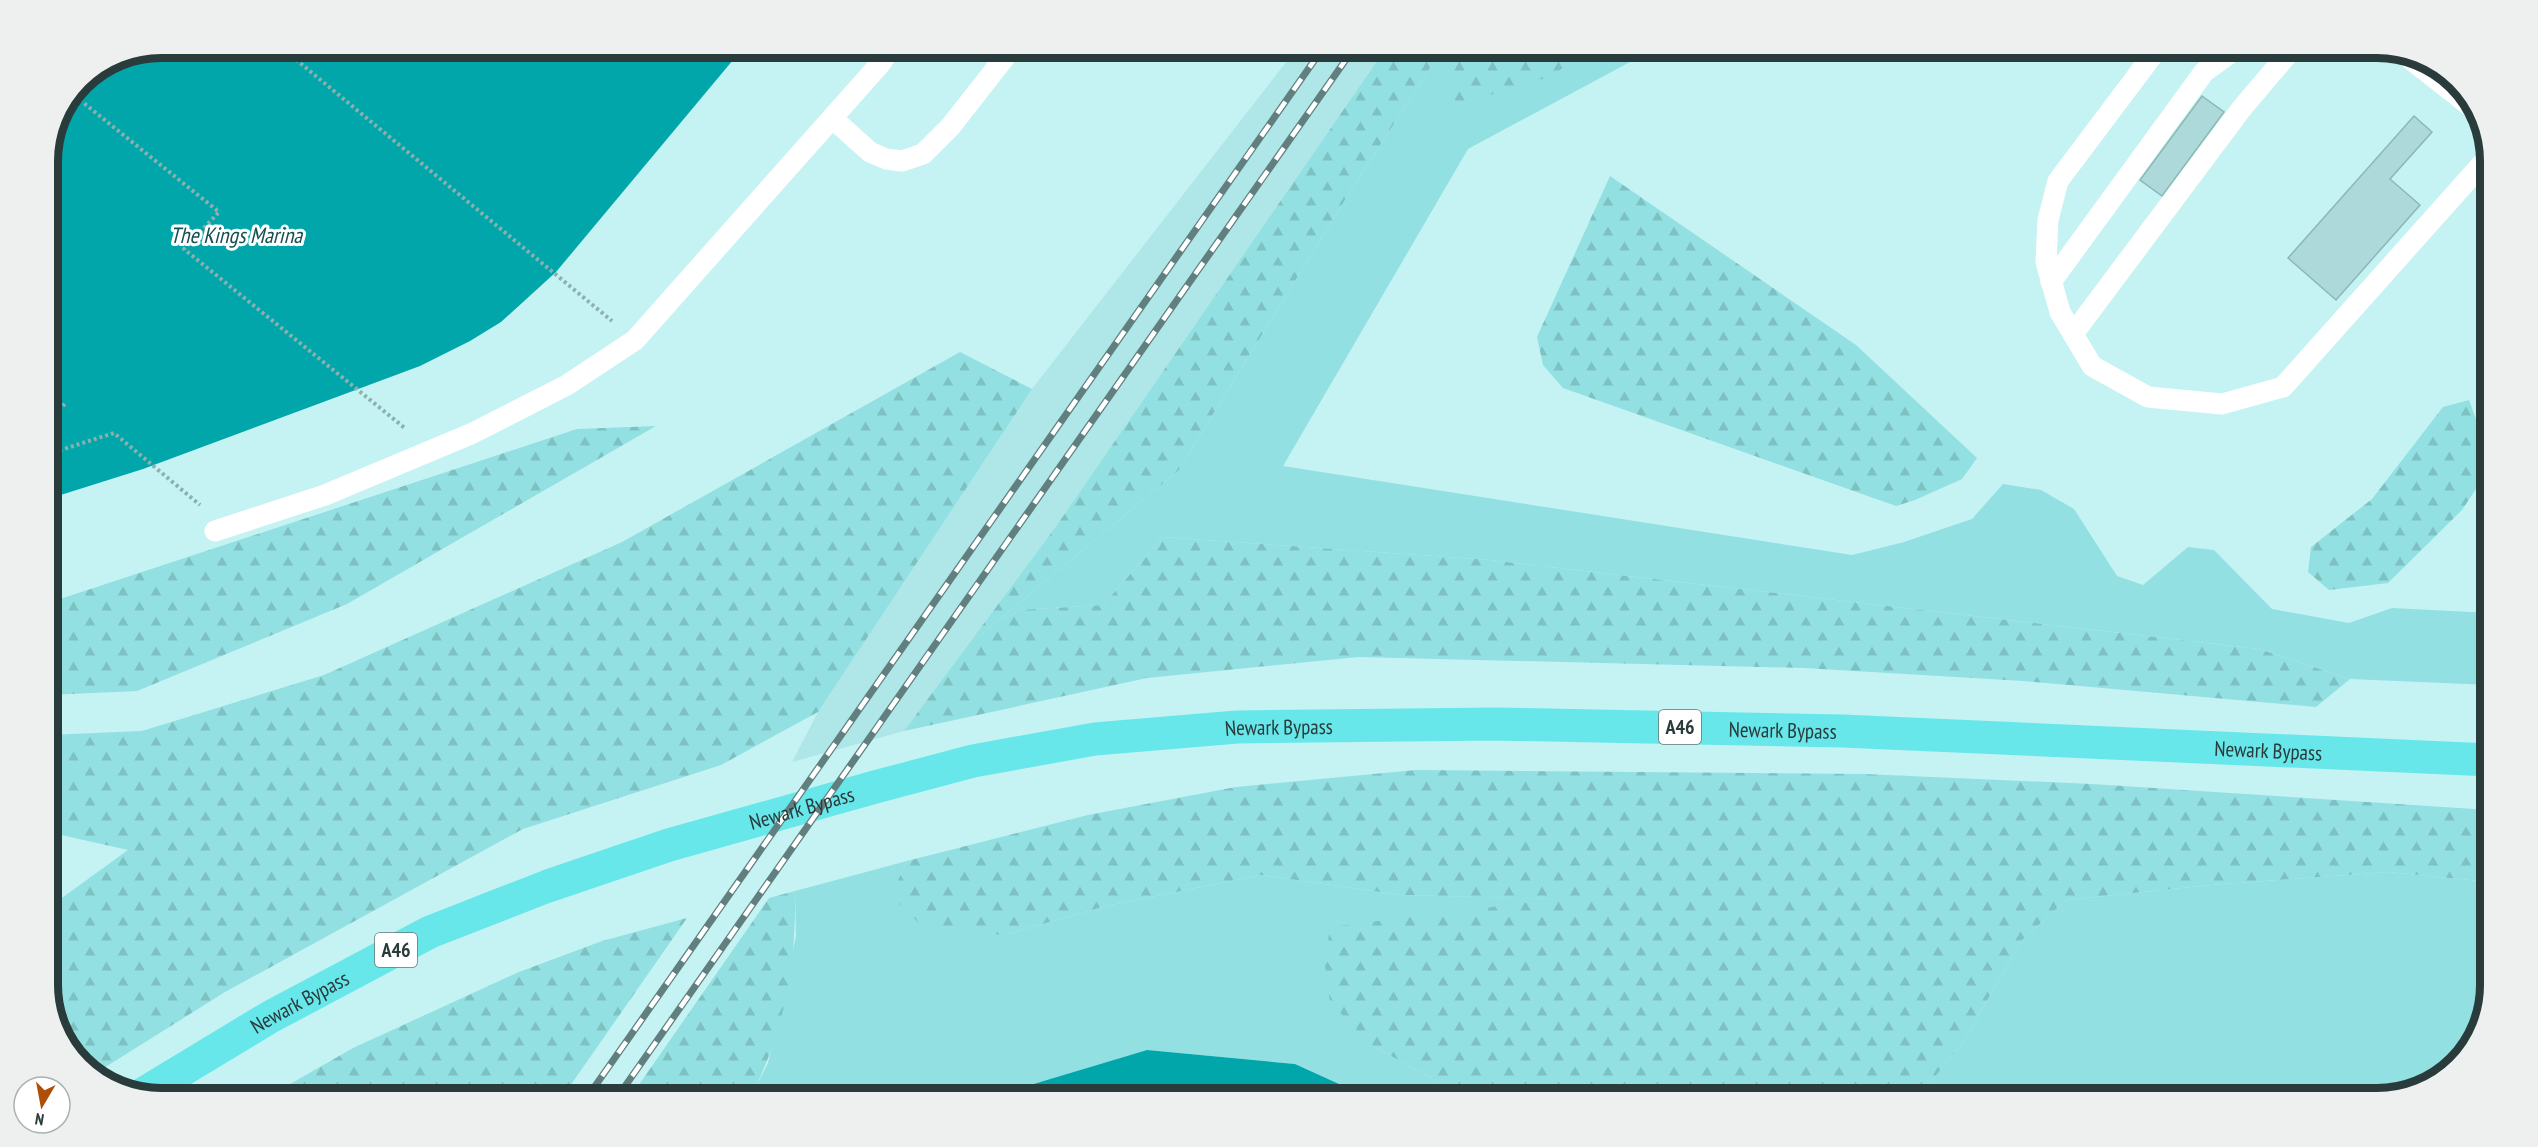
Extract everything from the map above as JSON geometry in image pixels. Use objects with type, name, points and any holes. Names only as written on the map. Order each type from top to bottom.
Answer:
[{"type":"highway","name":"Newark Bypass","points":[[153,1088],[270,1017],[430,932],[548,886],[669,845],[875,787],[972,761],[1095,739],[1237,727],[1495,724],[1843,730],[2480,760]]},
{"type":"lane","points":[[220,529],[325,495],[473,433],[567,385],[635,340],[884,58]]},
{"type":"lane","points":[[832,118],[870,152],[886,159],[902,161],[923,154],[951,126],[1004,58]]},
{"type":"lane","points":[[2150,58],[2058,181],[2048,220],[2046,262],[2060,312],[2091,366],[2148,397],[2222,404],[2283,387],[2479,167]]},
{"type":"lane","points":[[2051,282],[2204,72],[2223,58]]},
{"type":"lane","points":[[2073,334],[2242,108],[2284,58]]},
{"type":"lane","points":[[2427,72],[2451,91]]},
{"type":"path","points":[[294,58],[635,340]]},
{"type":"path","points":[[80,100],[219,212],[184,249],[433,450]]},
{"type":"path","points":[[59,411],[66,402]]},
{"type":"path","points":[[59,450],[114,433],[220,529]]},
{"type":"shaded area","points":[[1289,58],[1379,58],[1057,525],[904,731],[792,762],[818,712],[1032,389]]},
{"type":"green space","points":[[1379,58],[1437,58],[1353,187],[1178,471],[978,637],[1019,610],[1103,605],[1163,537],[1490,560],[2259,649],[2350,679],[2316,707],[2023,681],[1804,668],[1359,657],[1147,678],[904,731],[1057,525]]},
{"type":"green space","points":[[1437,58],[1637,58],[1468,149],[1283,466],[1852,555],[1904,542],[1972,519],[2003,484],[2041,490],[2074,509],[2117,576],[2143,585],[2188,547],[2214,550],[2272,609],[2349,623],[2392,608],[2480,612],[2480,685],[2350,679],[2259,649],[1490,560],[1163,537],[1103,605],[1019,610],[972,642],[1178,471],[1353,187]]},
{"type":"green space","points":[[1452,58],[1578,58],[1549,77],[1456,105],[1446,68]]},
{"type":"green space","points":[[1610,176],[1856,345],[1977,458],[1962,479],[1896,506],[1563,388],[1543,365],[1537,337]]},
{"type":"green space","points":[[960,352],[1032,389],[818,712],[721,765],[523,829],[225,992],[102,1069],[84,1053],[69,1031],[60,1006],[59,900],[128,850],[59,834],[59,735],[142,731],[324,675],[622,542]]},
{"type":"green space","points":[[2469,400],[2479,428],[2479,484],[2462,510],[2388,583],[2329,590],[2308,572],[2311,547],[2372,499],[2443,407]]},
{"type":"green space","points":[[656,426],[347,604],[137,691],[59,695],[59,599],[577,429]]},
{"type":"green space","points":[[1416,770],[1864,774],[2092,784],[2480,809],[2480,881],[2388,872],[2211,885],[2066,900],[2021,941],[1964,1041],[1926,1088],[1440,1088],[1431,1078],[1371,1045],[1330,1002],[1325,966],[1330,927],[1556,899],[1401,895],[1261,875],[1106,906],[1004,935],[944,930],[919,923],[899,904],[897,882],[907,861],[1088,815],[1236,787]]},
{"type":"green space","points":[[907,861],[897,882],[1004,935],[1106,906],[1261,875],[1401,895],[1563,899],[1371,1045],[1431,1078],[1440,1088],[1348,1088],[1295,1064],[1147,1050],[1020,1088],[756,1088],[768,1063],[796,936],[795,891]]},
{"type":"green space","points":[[2388,872],[2480,881],[2478,1006],[2472,1025],[2462,1043],[2434,1071],[2416,1081],[2390,1088],[1926,1088],[1964,1041],[2021,941],[2066,900],[2211,885]]},
{"type":"green space","points":[[795,891],[795,919],[786,998],[772,1048],[755,1088],[637,1088],[769,898]]},
{"type":"green space","points":[[687,918],[569,1088],[283,1088],[353,1048],[519,972],[602,941]]},
{"type":"water","name":"The Kings Marina","points":[[162,58],[735,58],[556,272],[501,322],[470,341],[420,366],[143,469],[59,496],[59,155],[66,122],[76,104],[104,76],[122,66],[141,60]]},
{"type":"water","points":[[1147,1050],[1295,1064],[1348,1088],[1020,1088]]},
{"type":"building","points":[[2202,96],[2224,112],[2162,196],[2140,180]]},
{"type":"building","points":[[2414,116],[2432,132],[2390,179],[2420,205],[2336,300],[2288,258]]},
{"type":"railway","points":[[594,1088],[1316,58]]},
{"type":"railway","points":[[624,1088],[1347,58]]}]
